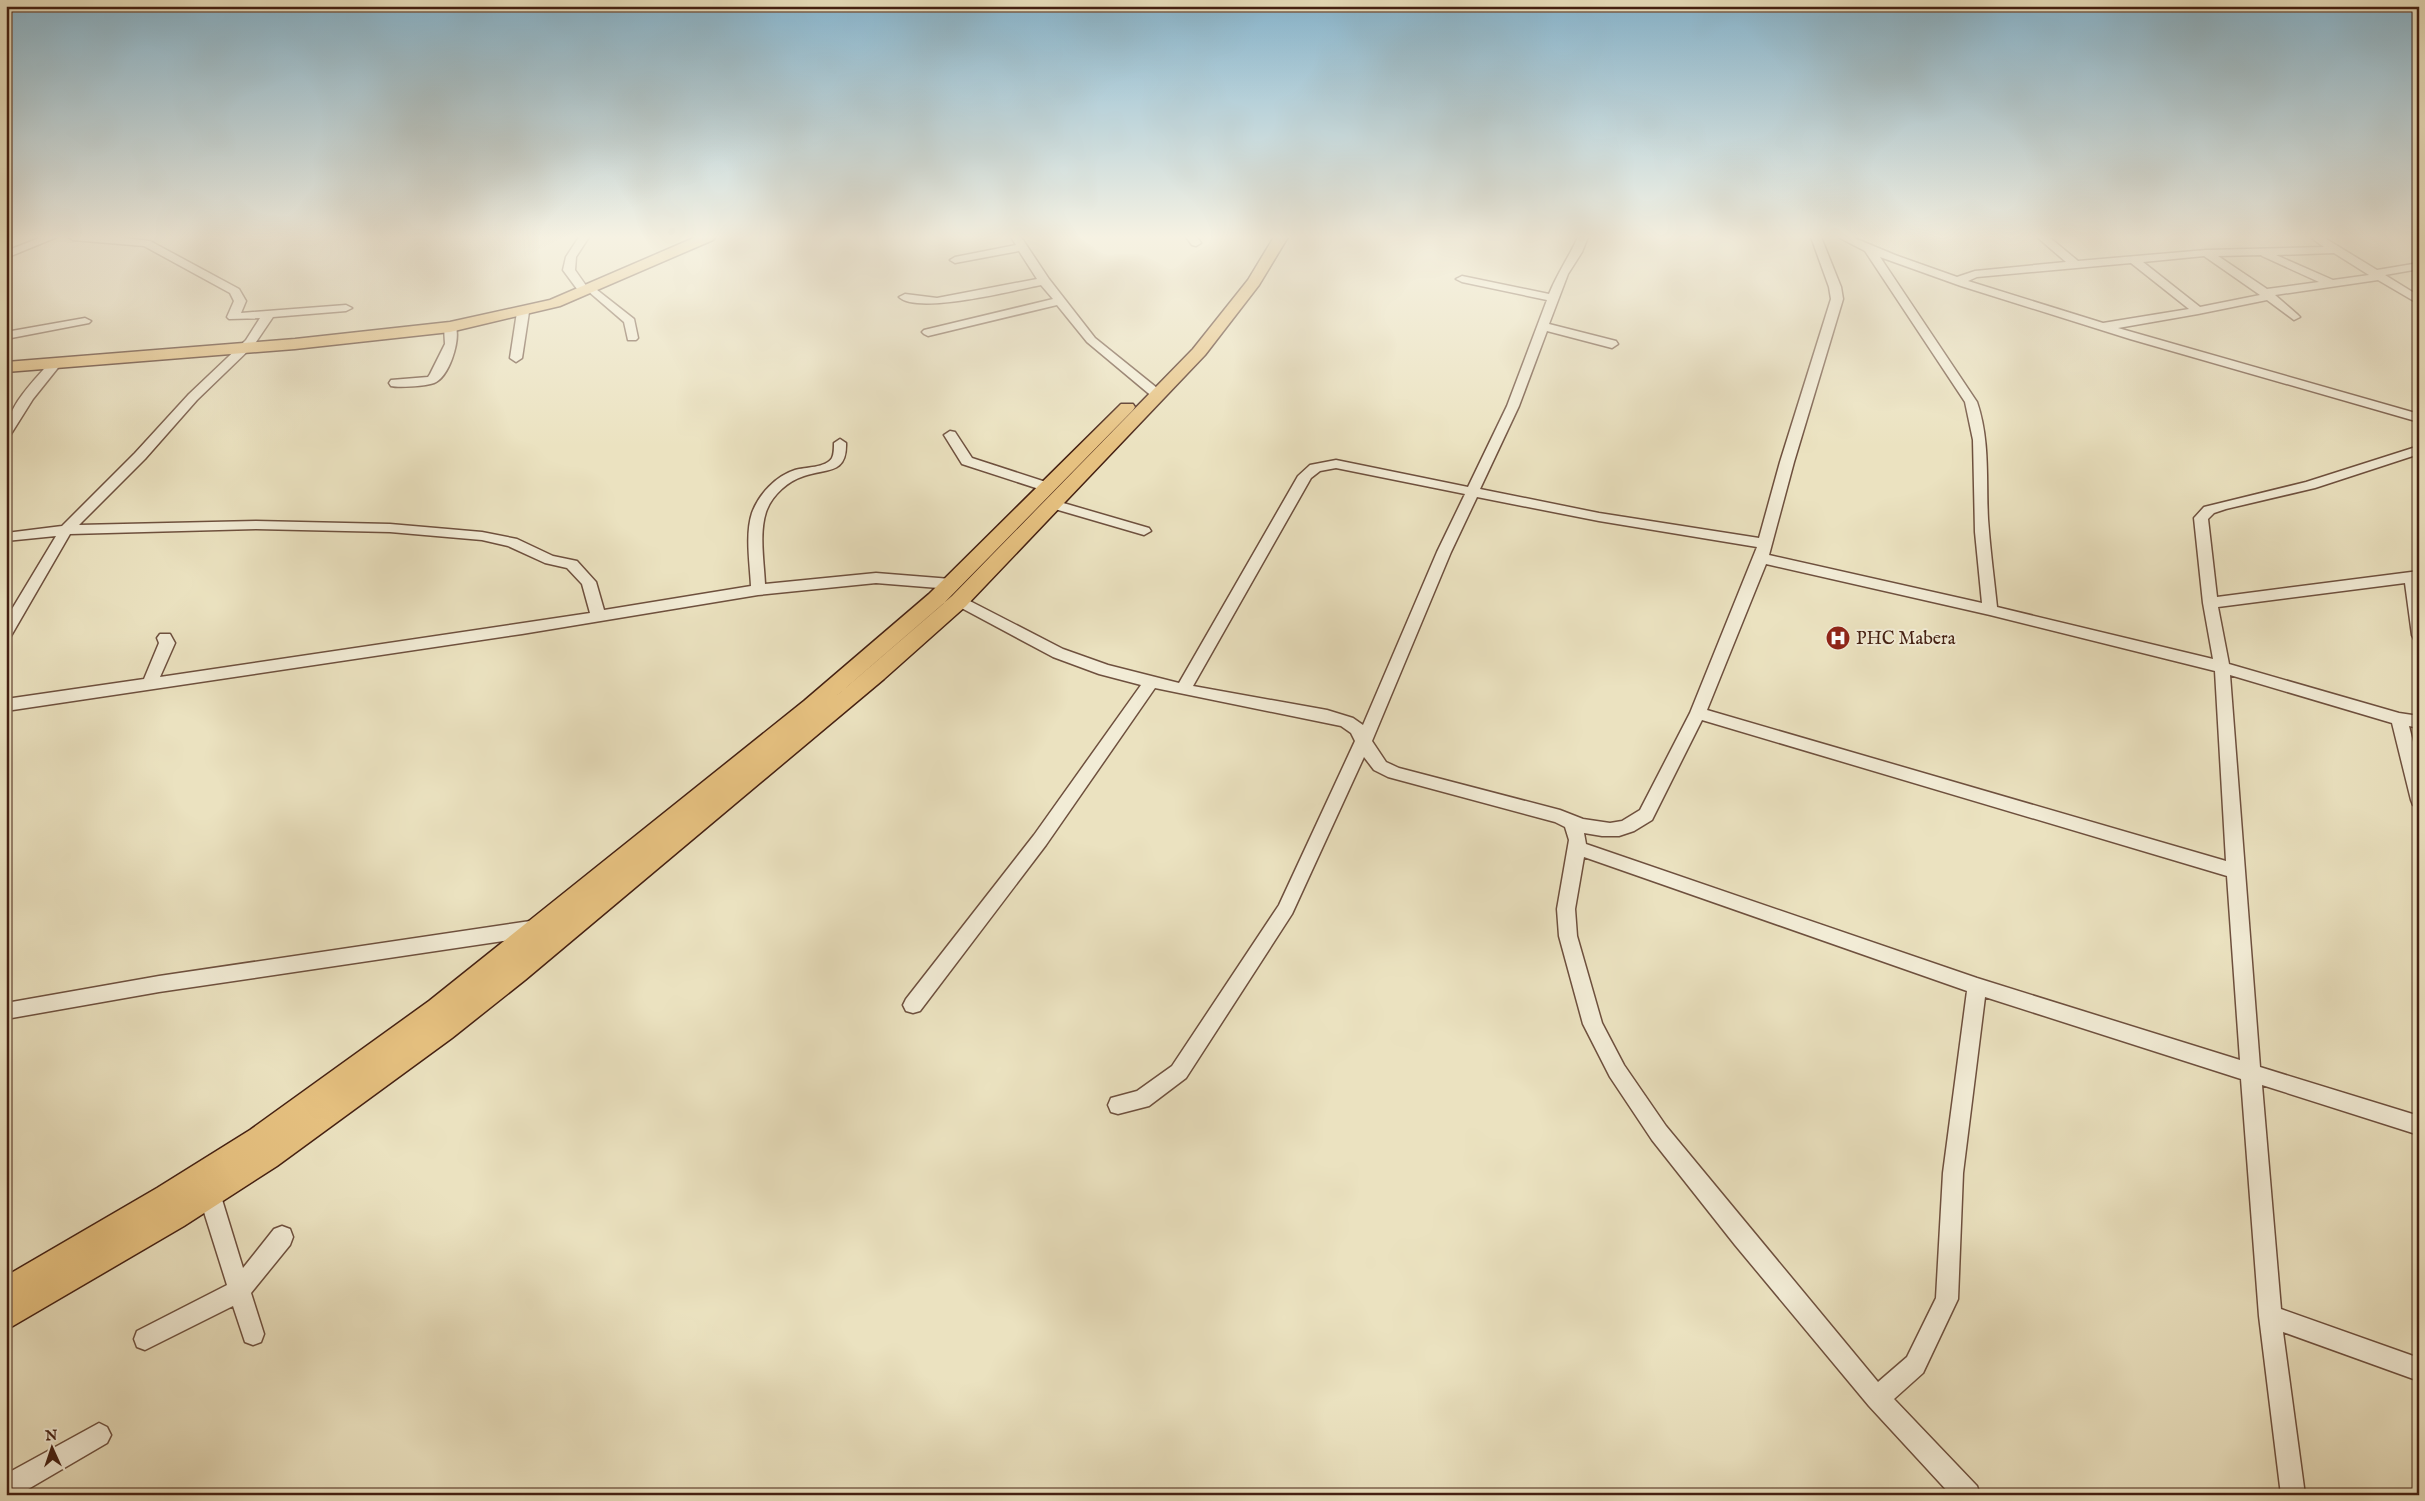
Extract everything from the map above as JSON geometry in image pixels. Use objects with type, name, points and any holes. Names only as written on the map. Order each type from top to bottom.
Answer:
[{"type":"main road","points":[[6,367],[245,346],[388,330],[464,319],[519,307]]},
{"type":"main road","points":[[6,362],[373,337],[450,326],[541,307]]},
{"type":"main road","points":[[1152,391],[1181,351],[1219,307]]},
{"type":"main road","points":[[6,1316],[275,1151],[443,1030],[509,979],[877,674],[1152,391],[1199,352],[1234,307]]},
{"type":"main road","points":[[6,1292],[167,1197],[259,1139],[343,1080],[438,1009],[804,712],[929,606],[955,593]]},
{"type":"street","points":[[237,307],[233,317],[346,308]]},
{"type":"street","points":[[612,307],[630,321],[632,338]]},
{"type":"street","points":[[928,332],[1035,307]]},
{"type":"street","points":[[1065,307],[1090,340],[1152,391]]},
{"type":"street","points":[[1118,1105],[1142,1099],[1180,1072],[1286,909],[1364,740],[1471,493],[1513,406],[1549,307]]},
{"type":"street","points":[[6,705],[522,629],[758,590],[876,578],[955,593],[1058,653],[1104,670],[1150,683],[1251,700],[1348,722],[1357,729],[1367,749],[1380,766],[1394,773],[1560,817],[1572,823],[1600,831],[1618,830],[1634,825],[1646,815],[1698,712],[1763,551],[1787,462],[1835,307]]},
{"type":"street","points":[[1908,307],[1971,402],[1976,416],[1981,469],[1980,507],[1990,610]]},
{"type":"street","points":[[2039,307],[2269,377],[2419,418]]},
{"type":"street","points":[[2193,307],[2198,311]]},
{"type":"street","points":[[2101,327],[2215,307]]},
{"type":"street","points":[[2282,307],[2294,317]]},
{"type":"street","points":[[516,358],[523,312]]},
{"type":"street","points":[[6,632],[66,530],[94,504],[193,397],[245,346],[269,314]]},
{"type":"street","points":[[6,336],[85,321]]},
{"type":"street","points":[[395,383],[431,380],[434,377],[440,370],[452,339],[450,326]]},
{"type":"street","points":[[1543,326],[1612,344]]},
{"type":"street","points":[[6,432],[28,397],[55,364]]},
{"type":"street","points":[[950,435],[967,461],[1144,531]]},
{"type":"street","points":[[758,590],[758,514],[775,489],[786,480],[794,475],[836,463],[839,458],[840,443]]},
{"type":"street","points":[[2293,1495],[2270,1316],[2235,871],[2222,666],[2210,603],[2200,518],[2209,510],[2310,485],[2419,450]]},
{"type":"street","points":[[1183,690],[1310,470],[1324,465],[1336,464],[1763,551],[1990,610],[2222,666],[2399,719],[2419,722]]},
{"type":"street","points":[[6,537],[66,530],[210,525],[316,525],[436,530],[482,536],[512,542],[550,560],[572,564],[589,582],[598,615]]},
{"type":"street","points":[[2210,603],[2415,576],[2419,635]]},
{"type":"street","points":[[150,683],[167,643],[165,638]]},
{"type":"street","points":[[913,1005],[1040,840],[1150,683]]},
{"type":"street","points":[[1698,712],[2235,871]]},
{"type":"street","points":[[2399,719],[2419,800]]},
{"type":"street","points":[[1572,823],[1577,832],[1577,848],[1566,909],[1568,936],[1593,1024],[1616,1071],[1659,1133],[1690,1172],[1877,1398],[1968,1495]]},
{"type":"street","points":[[1577,848],[1977,986],[2251,1075],[2419,1126]]},
{"type":"street","points":[[6,1012],[178,981],[537,928]]},
{"type":"street","points":[[1877,1398],[1915,1365],[1947,1299],[1953,1173],[1977,986]]},
{"type":"street","points":[[209,1193],[253,1334]]},
{"type":"street","points":[[145,1339],[239,1291],[282,1237]]},
{"type":"street","points":[[2270,1316],[2419,1370]]},
{"type":"street","points":[[6,1488],[99,1435]]},
{"type":"place","name":"PHC Mabera","points":[[1838,638]]}]
